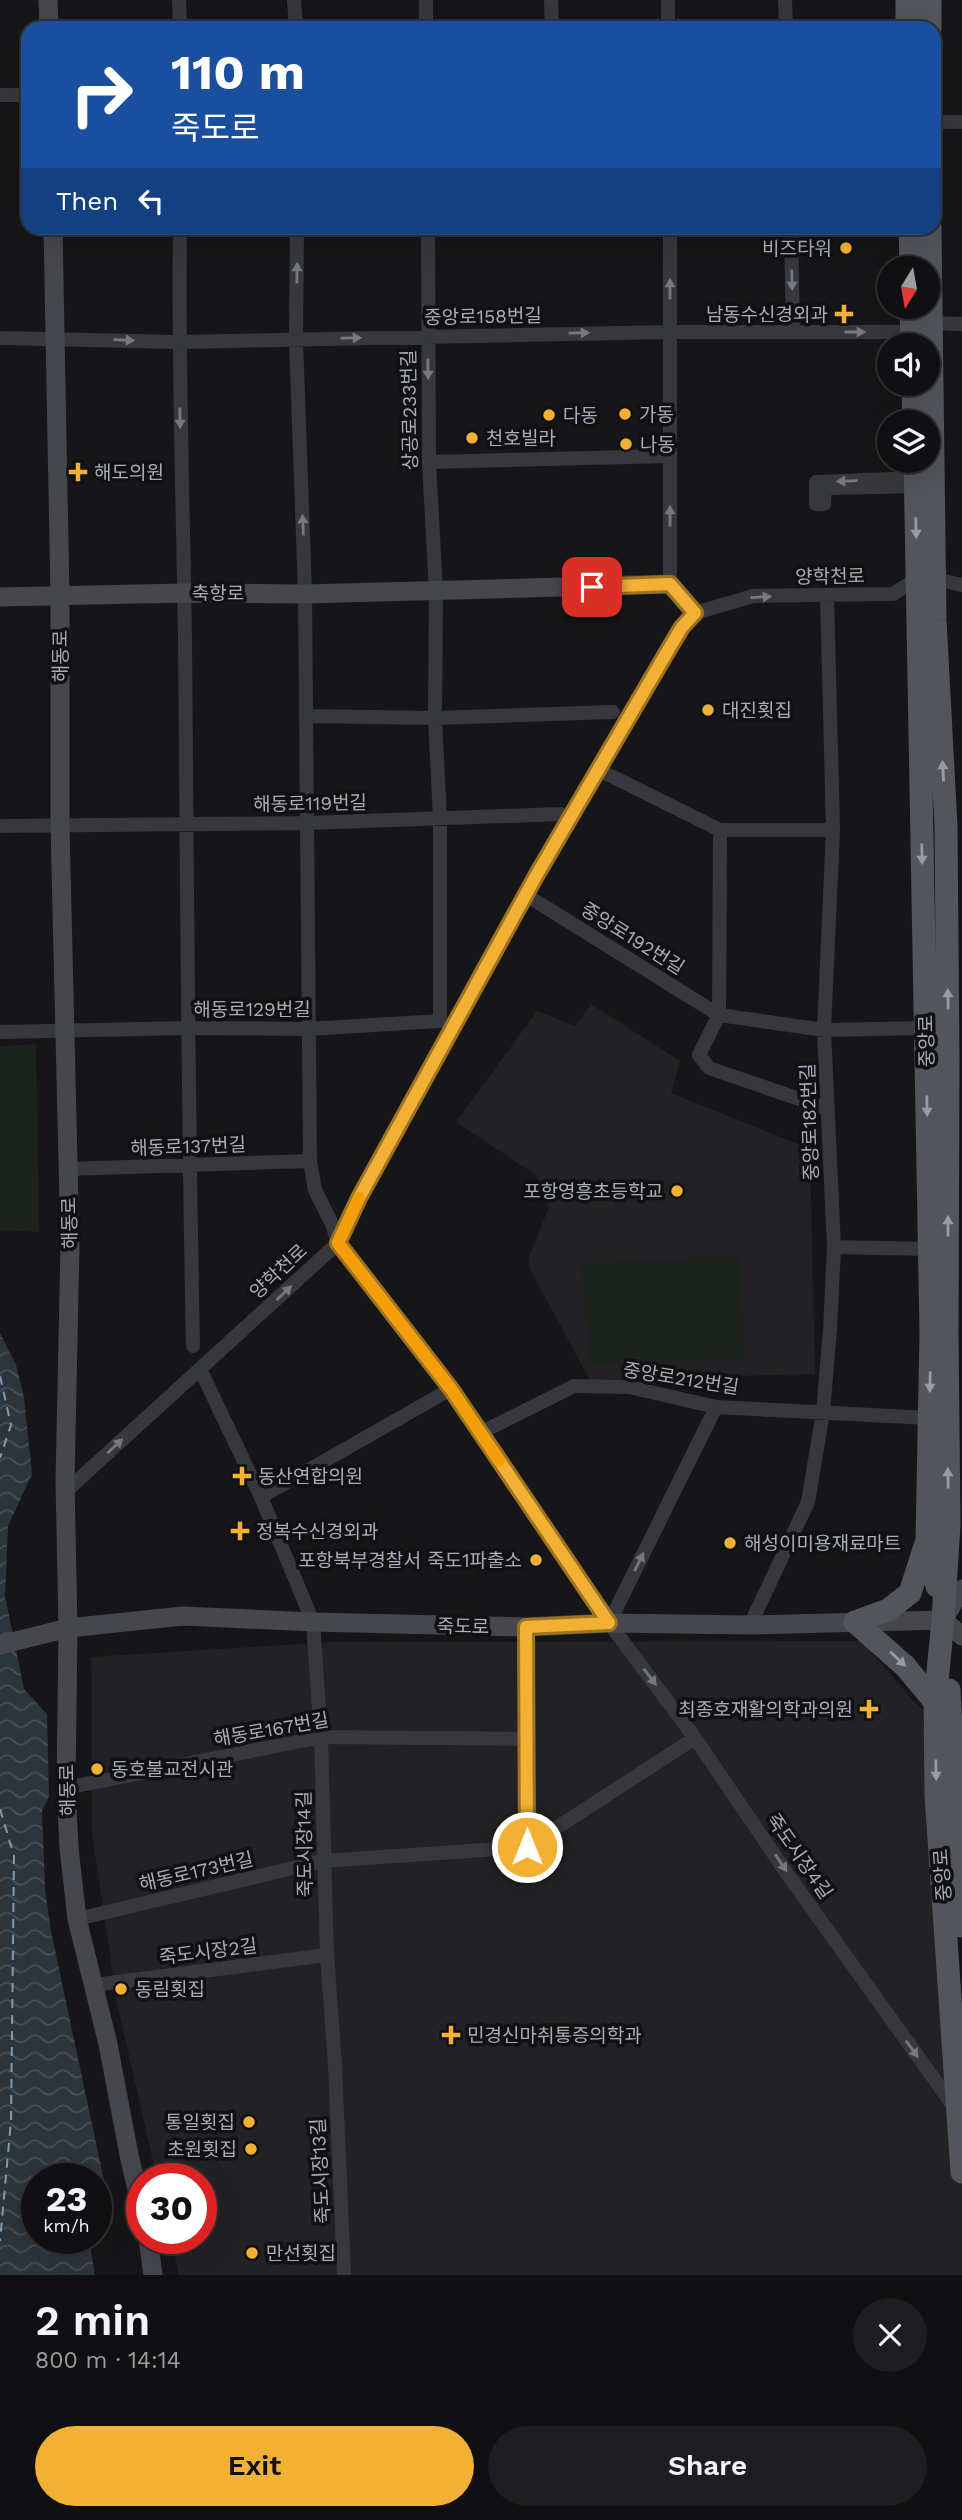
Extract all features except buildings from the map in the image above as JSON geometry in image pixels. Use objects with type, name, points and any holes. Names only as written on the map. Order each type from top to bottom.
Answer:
[{"type":"main road","points":[[48,0],[48,21]]},
{"type":"main road","points":[[907,0],[907,21]]},
{"type":"main road","points":[[930,0],[930,21]]},
{"type":"main road","name":"해동로","points":[[53,235],[60,596],[60,825],[70,1245],[65,1492],[68,1628],[66,1788],[77,1919],[108,2044],[131,2163]]},
{"type":"main road","points":[[910,235],[911,256]]},
{"type":"main road","name":"중앙로","points":[[918,333],[929,235]]},
{"type":"main road","name":"중앙로","points":[[919,396],[920,477],[955,1267],[948,1524],[953,1613],[942,1702],[936,1795],[962,2172]]},
{"type":"main road","name":"중앙로","points":[[926,579],[935,620],[954,826],[945,1031],[929,1249],[927,1540],[953,1613]]},
{"type":"main road","points":[[670,584],[689,620]]},
{"type":"main road","name":"축항로","points":[[0,597],[184,593],[305,594],[670,584]]},
{"type":"main road","points":[[948,1524],[962,1548]]},
{"type":"main road","points":[[927,1540],[910,1593],[888,1610],[855,1622],[942,1702],[958,1677],[962,1676]]},
{"type":"main road","points":[[962,1589],[953,1613],[962,1648]]},
{"type":"main road","points":[[953,1613],[962,1636]]},
{"type":"main road","name":"죽도로","points":[[0,1645],[68,1628],[183,1616],[526,1627],[609,1623],[750,1625],[855,1622],[953,1613]]},
{"type":"main road","name":"중앙로","points":[[942,1702],[962,1926]]},
{"type":"main road","points":[[150,2254],[153,2275]]},
{"type":"street","points":[[179,0],[180,21]]},
{"type":"street","points":[[295,0],[296,21]]},
{"type":"street","points":[[426,0],[426,21]]},
{"type":"street","points":[[551,0],[552,21]]},
{"type":"street","points":[[668,0],[668,21]]},
{"type":"street","points":[[785,0],[786,21]]},
{"type":"street","points":[[0,94],[21,95]]},
{"type":"street","points":[[941,122],[962,122]]},
{"type":"street","points":[[180,235],[178,342],[184,593],[193,1346]]},
{"type":"street","points":[[297,235],[296,339],[305,594],[310,1161],[315,1190],[338,1243]]},
{"type":"street","name":"상공로233번길","points":[[428,235],[429,462],[436,591]]},
{"type":"street","points":[[670,235],[670,584]]},
{"type":"street","points":[[791,235],[793,332]]},
{"type":"street","name":"중앙로158번길","points":[[0,338],[178,342],[670,332],[918,333],[962,324]]},
{"type":"street","points":[[429,462],[670,456]]},
{"type":"street","points":[[920,477],[825,488],[824,504],[816,504],[816,482],[920,477]]},
{"type":"street","points":[[926,579],[962,585]]},
{"type":"street","name":"양학천로","points":[[65,1492],[338,1243],[359,1198],[526,895],[597,769],[689,620],[753,597],[893,594],[926,579]]},
{"type":"street","points":[[436,591],[435,718],[440,819]]},
{"type":"street","name":"중앙로182번길","points":[[750,1625],[808,1502],[823,1412],[834,1247],[824,1030],[833,830],[827,595]]},
{"type":"street","points":[[306,716],[435,718],[613,712]]},
{"type":"street","points":[[597,769],[720,830],[833,830]]},
{"type":"street","name":"해동로119번길","points":[[0,826],[308,823],[561,814]]},
{"type":"street","name":"해동로129번길","points":[[0,1032],[188,1028],[308,1029],[440,1021],[440,819]]},
{"type":"street","points":[[720,830],[719,1015],[699,1055],[709,1068],[828,1109]]},
{"type":"street","name":"중앙로192번길","points":[[526,895],[719,1015],[824,1030],[945,1031]]},
{"type":"street","name":"해동로137번길","points":[[68,1169],[310,1161]]},
{"type":"street","name":"죽도시장4길","points":[[338,1243],[451,1389],[609,1623],[695,1738],[788,1875],[957,2113]]},
{"type":"street","points":[[834,1247],[929,1249]]},
{"type":"street","name":"죽도시장14길","points":[[201,1369],[261,1497],[313,1622],[321,1737],[327,1955],[335,2065]]},
{"type":"street","name":"중앙로212번길","points":[[480,1433],[574,1386],[629,1387],[716,1407],[929,1418]]},
{"type":"street","points":[[261,1497],[451,1389]]},
{"type":"street","points":[[609,1623],[716,1407]]},
{"type":"street","points":[[526,1627],[527,1847]]},
{"type":"street","name":"해동로167번길","points":[[66,1788],[321,1737],[526,1739]]},
{"type":"street","points":[[527,1847],[695,1738]]},
{"type":"street","name":"해동로173번길","points":[[77,1919],[323,1861],[527,1847]]},
{"type":"street","name":"죽도시장2길","points":[[94,1985],[327,1955]]},
{"type":"street","name":"죽도시장13길","points":[[335,2065],[344,2275]]},
{"type":"shaded area","name":"포항영흥초등학교","points":[[591,1004],[680,1061],[671,1093],[810,1149],[815,1374],[590,1380],[531,1271],[528,1259],[549,1207],[536,1175],[456,1122],[537,1011],[575,1026]]},
{"type":"shaded area","points":[[36,1044],[39,1232],[0,1230],[0,1046]]},
{"type":"shaded area","points":[[739,1256],[745,1359],[590,1363],[581,1264]]},
{"type":"shaded area","points":[[861,1641],[922,1710],[957,2098],[962,2172],[962,2275],[179,2275],[174,2254],[217,2254],[217,2163],[153,2163],[117,2003],[92,1833],[91,1657],[332,1642]]},
{"type":"water","points":[[0,1333],[16,1365],[24,1397],[32,1474],[8,1526],[5,1596],[24,1689],[47,1714],[49,1796],[42,1811],[45,1889],[51,1931],[100,2163],[21,2163],[21,2254],[92,2254],[95,2275],[0,2275]]},
{"type":"ferry route","points":[[0,1376],[11,1425],[0,1458]]},
{"type":"ferry route","points":[[0,1809],[14,1856],[11,2121],[0,2241]]},
{"type":"slow traffic","points":[[359,1198],[338,1243],[451,1389],[499,1461]]},
{"type":"place","name":"비즈타워","points":[[846,248]]},
{"type":"place","name":"남동수신경외과","points":[[844,314]]},
{"type":"place","name":"가동","points":[[625,414]]},
{"type":"place","name":"다동","points":[[549,415]]},
{"type":"place","name":"천호빌라","points":[[472,438]]},
{"type":"place","name":"나동","points":[[626,444]]},
{"type":"place","name":"해도의원","points":[[78,472]]},
{"type":"place","name":"대진횟집","points":[[708,710]]},
{"type":"place","name":"포항영흥초등학교","points":[[677,1191]]},
{"type":"place","name":"동산연합의원","points":[[242,1476]]},
{"type":"place","name":"정복수신경외과","points":[[240,1531]]},
{"type":"place","name":"해성이미용재료마트","points":[[730,1543]]},
{"type":"place","name":"포항북부경찰서 죽도1파출소","points":[[536,1560]]},
{"type":"place","name":"최종호재활의학과의원","points":[[869,1709]]},
{"type":"place","name":"동호불교전시관","points":[[97,1769]]},
{"type":"place","name":"동림횟집","points":[[121,1989]]},
{"type":"place","name":"민경신마취통증의학과","points":[[451,2035]]},
{"type":"place","name":"통일횟집","points":[[249,2122]]},
{"type":"place","name":"초원횟집","points":[[251,2149]]},
{"type":"place","name":"만선횟집","points":[[252,2253]]},
{"type":"route","points":[[527,1847],[526,1627],[609,1623],[451,1389],[338,1243],[359,1198],[536,876],[622,726],[682,627],[695,613],[670,584],[592,587]]}]
